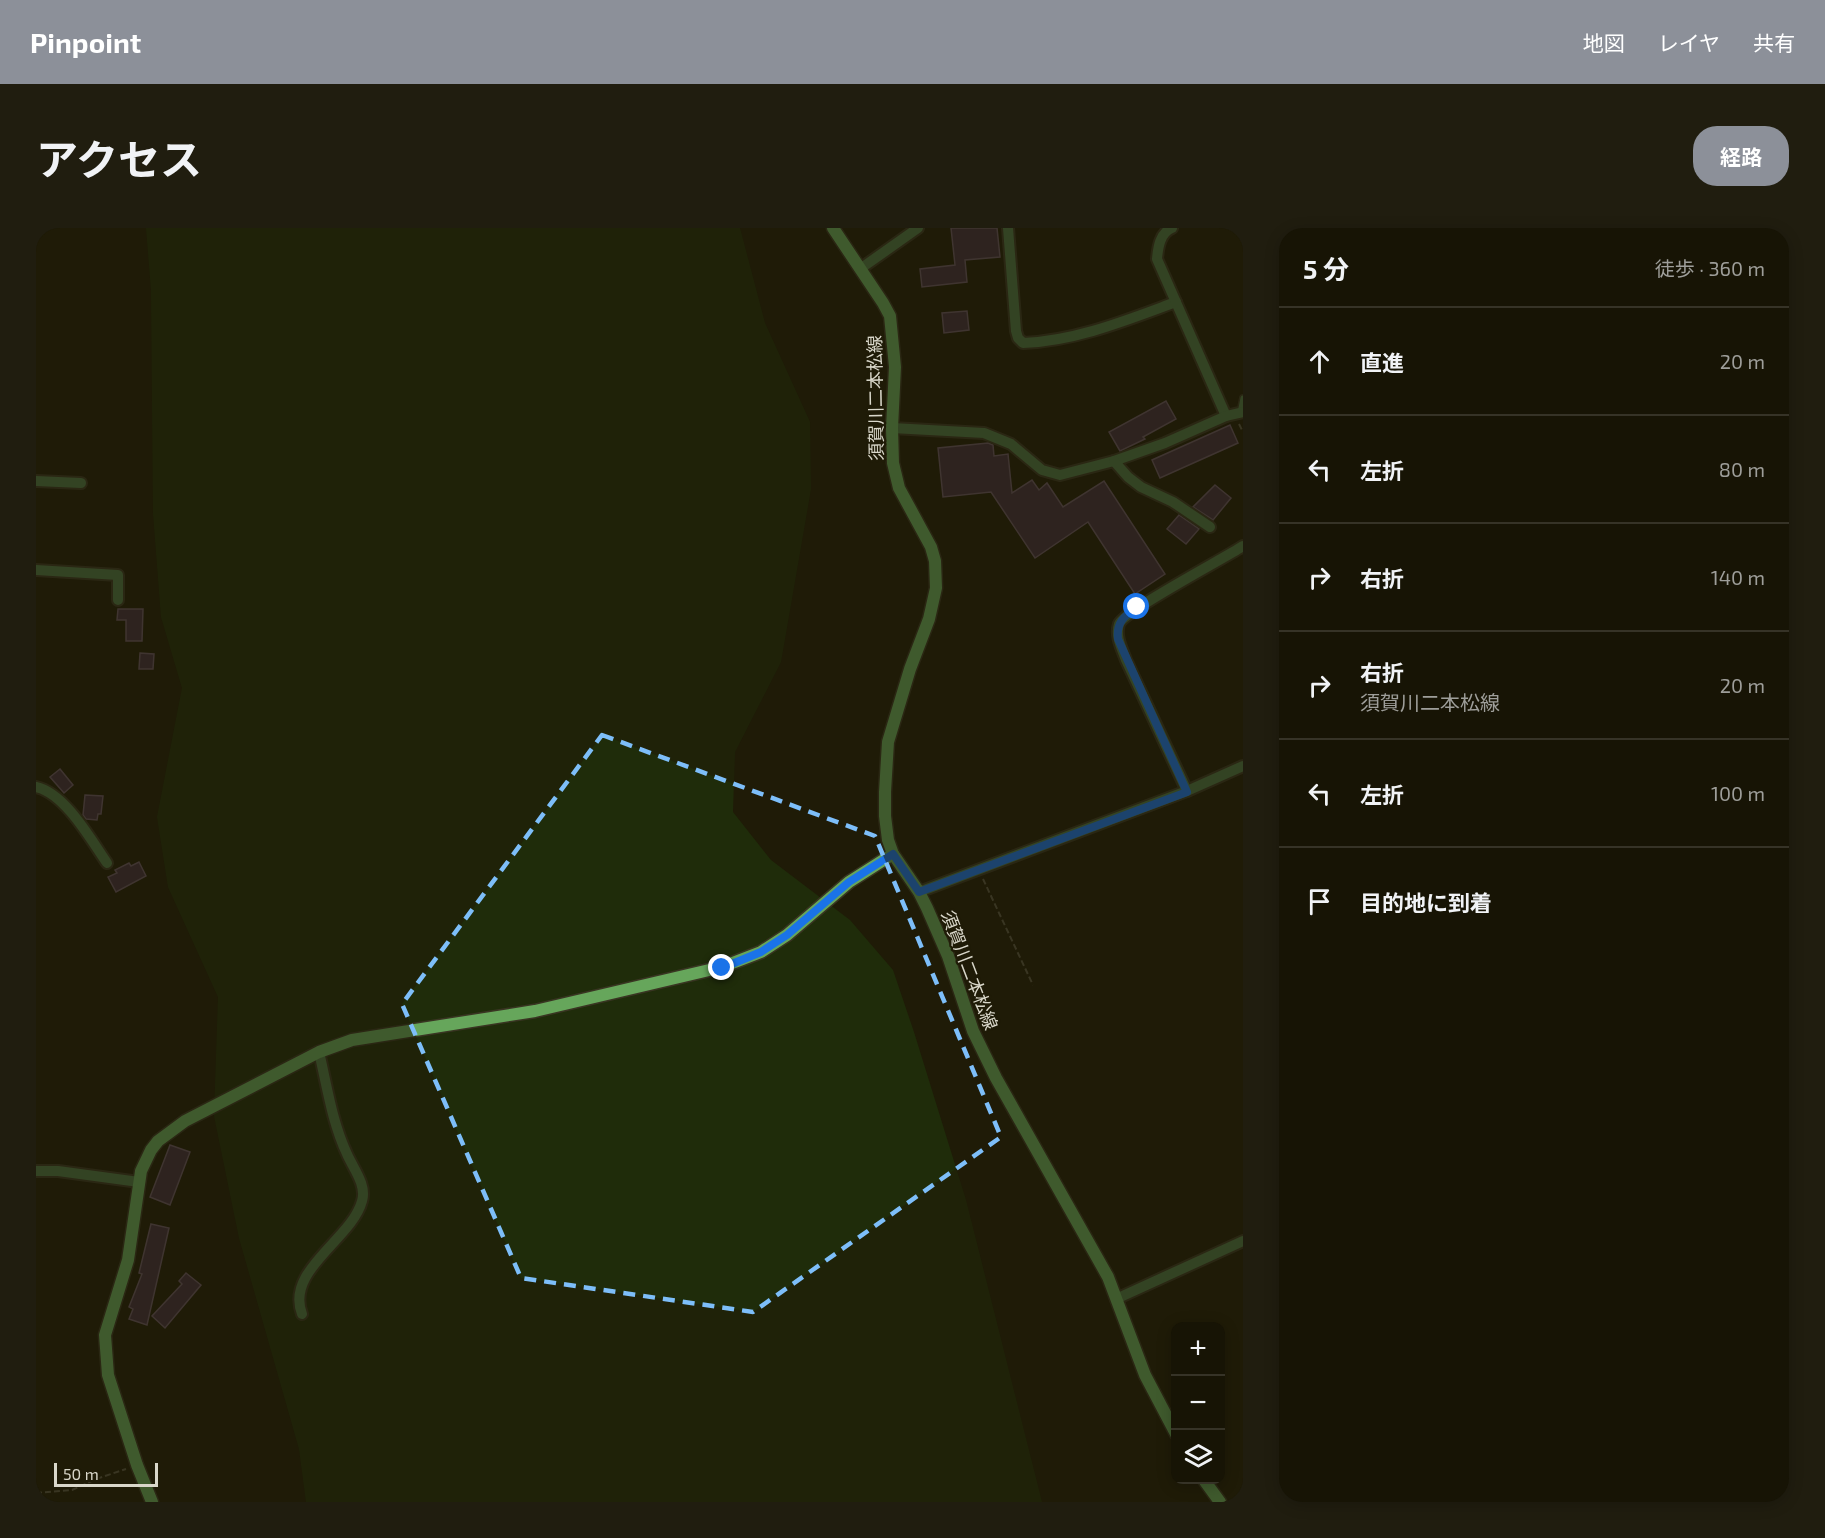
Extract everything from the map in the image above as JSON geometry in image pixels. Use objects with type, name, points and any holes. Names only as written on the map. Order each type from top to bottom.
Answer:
[{"type":"main road","name":"須賀川二本松線","points":[[833,228],[883,303],[892,327],[895,367],[893,463],[899,488],[931,547],[936,572],[936,588],[929,619],[910,669],[888,742],[885,761],[885,816],[888,840],[893,854],[919,892],[948,956],[973,1031],[1023,1129],[1108,1277],[1145,1374],[1174,1430]]},
{"type":"main road","points":[[152,1502],[137,1465],[108,1375],[105,1335],[128,1260],[139,1182],[151,1150],[169,1131],[319,1052],[352,1040],[535,1011],[740,962],[787,935],[849,882],[893,854]]},
{"type":"main road","points":[[1207,1484],[1220,1502]]},
{"type":"street","points":[[860,268],[918,228]]},
{"type":"street","points":[[1008,228],[1016,331],[1023,343],[1090,331],[1176,302]]},
{"type":"street","points":[[1172,228],[1165,231],[1159,244],[1157,259],[1226,416]]},
{"type":"street","points":[[892,428],[984,433],[1011,444],[1042,470],[1060,475],[1114,461],[1241,412]]},
{"type":"street","points":[[1114,461],[1128,477],[1141,487],[1173,502],[1210,527]]},
{"type":"street","points":[[36,481],[81,483]]},
{"type":"street","points":[[1187,792],[1126,660],[1117,630],[1120,622],[1137,607],[1243,546]]},
{"type":"street","points":[[36,570],[118,574],[118,600]]},
{"type":"street","points":[[919,892],[1187,792],[1243,766]]},
{"type":"street","points":[[36,787],[53,795],[72,814],[107,863]]},
{"type":"street","points":[[303,1314],[299,1305],[305,1277],[360,1208],[363,1198],[362,1185],[340,1138],[319,1052]]},
{"type":"street","points":[[36,1171],[139,1182]]},
{"type":"street","points":[[1116,1299],[1243,1240]]},
{"type":"lane","points":[[1241,412],[1243,398]]},
{"type":"path","points":[[979,871],[1033,985]]},
{"type":"path","points":[[36,1493],[72,1490],[137,1465]]},
{"type":"highlighted area","points":[[602,735],[875,836],[1001,1137],[753,1312],[521,1278],[402,1004]]},
{"type":"green space","points":[[146,228],[740,228],[765,323],[810,422],[811,489],[781,662],[735,752],[733,812],[771,860],[850,920],[893,970],[966,1200],[1042,1502],[306,1502],[299,1449],[239,1238],[214,1116],[218,997],[168,887],[157,817],[182,688],[161,617],[153,513],[151,290]]},
{"type":"building","points":[[951,228],[997,228],[1000,257],[965,260],[967,282],[922,287],[920,269],[955,265]]},
{"type":"building","points":[[967,311],[969,330],[944,333],[942,313]]},
{"type":"building","points":[[1166,401],[1176,419],[1143,437],[1145,439],[1120,451],[1109,432]]},
{"type":"building","points":[[1230,425],[1238,443],[1160,478],[1152,460]]},
{"type":"building","points":[[988,443],[993,445],[994,456],[1008,454],[1012,493],[1032,480],[1039,490],[1047,483],[1063,507],[1104,481],[1165,574],[1135,594],[1088,522],[1035,558],[991,492],[943,497],[938,448]]},
{"type":"building","points":[[1215,485],[1231,498],[1213,520],[1193,507]]},
{"type":"building","points":[[1179,515],[1199,529],[1186,544],[1167,529]]},
{"type":"building","points":[[118,609],[143,609],[142,641],[126,641],[126,620],[117,620]]},
{"type":"building","points":[[140,653],[154,654],[153,669],[139,669]]},
{"type":"building","points":[[60,769],[73,785],[64,793],[50,777]]},
{"type":"building","points":[[85,795],[103,796],[101,814],[98,814],[97,820],[86,819],[83,815]]},
{"type":"building","points":[[139,862],[146,876],[116,892],[108,877],[117,873],[115,870],[129,863],[131,866]]},
{"type":"building","points":[[170,1145],[190,1152],[170,1205],[150,1197]]},
{"type":"building","points":[[151,1224],[169,1228],[147,1325],[129,1319],[133,1309],[129,1307],[142,1274],[139,1273]]},
{"type":"building","points":[[186,1273],[201,1285],[165,1328],[152,1316],[182,1284],[179,1281]]},
{"type":"route","points":[[722,968],[761,952],[787,935],[849,882],[893,854],[919,892],[1187,792],[1118,639],[1117,630],[1120,622],[1137,607]]}]
